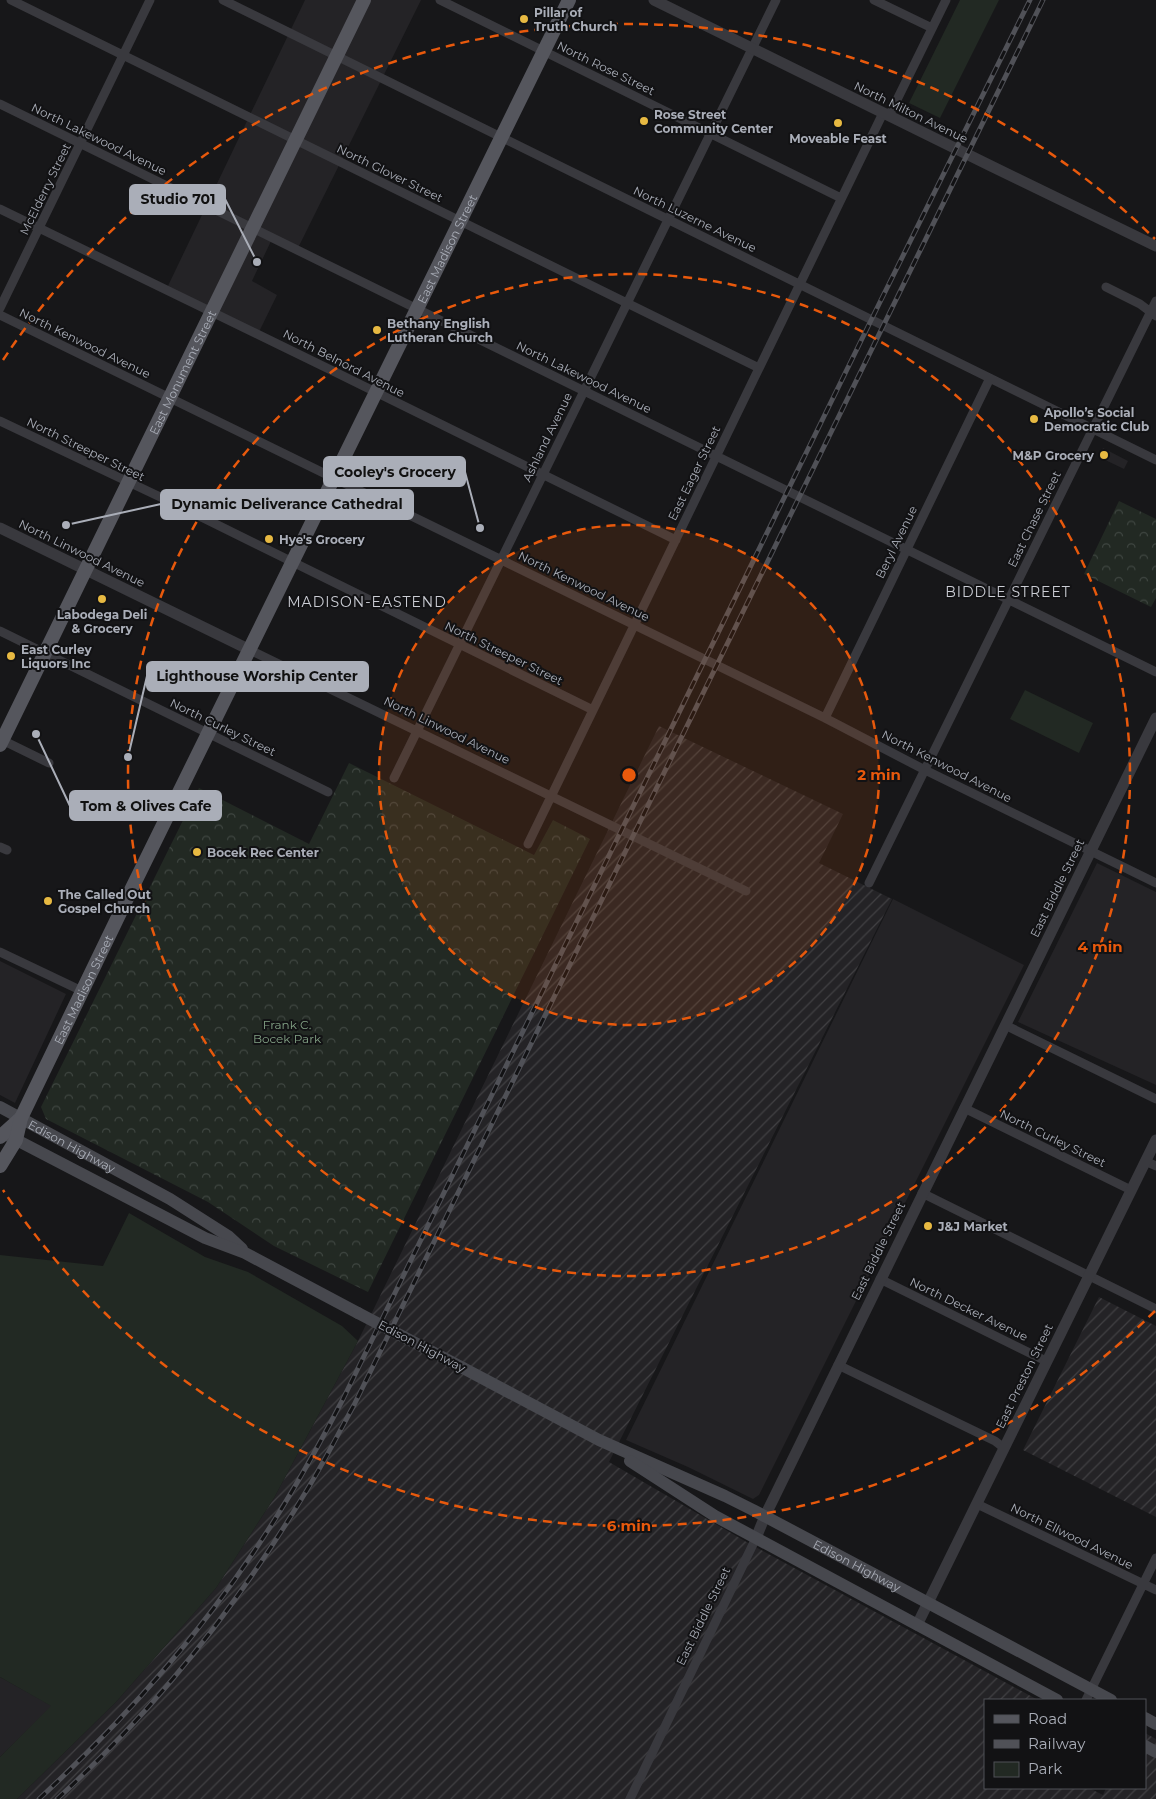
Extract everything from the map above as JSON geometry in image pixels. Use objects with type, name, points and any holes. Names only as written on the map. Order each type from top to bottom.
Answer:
[{"type":"main road","name":"East Monument Street","points":[[1,741],[364,0]]},
{"type":"main road","name":"East Madison Street","points":[[0,1166],[5,1136],[21,1118],[208,733],[569,0]]},
{"type":"main road","name":"Edison Highway","points":[[0,1107],[170,1199],[228,1236],[245,1253]]},
{"type":"main road","name":"Edison Highway","points":[[5,1136],[205,1238],[264,1262],[599,1440],[726,1496],[928,1603],[1088,1695],[1106,1699]]},
{"type":"main road","name":"Edison Highway","points":[[599,1440],[715,1516],[1056,1699]]},
{"type":"street","name":"North Glover Street","points":[[11,0],[759,368]]},
{"type":"street","name":"McElderry Street","points":[[0,308],[150,0]]},
{"type":"street","name":"North Luzerne Avenue","points":[[223,0],[1156,460]]},
{"type":"street","name":"North Rose Street","points":[[440,0],[841,198]]},
{"type":"street","name":"North Milton Avenue","points":[[654,0],[1156,246]]},
{"type":"street","name":"Ashland Avenue","points":[[394,778],[776,0]]},
{"type":"street","points":[[874,0],[932,28]]},
{"type":"street","name":"East Eager Street","points":[[528,844],[841,198],[946,0]]},
{"type":"street","name":"North Lakewood Avenue","points":[[0,104],[1156,672]]},
{"type":"street","name":"North Belnord Avenue","points":[[0,209],[676,540]]},
{"type":"street","points":[[1106,287],[1140,304],[1153,314]]},
{"type":"street","name":"East Chase Street","points":[[869,884],[1093,428],[1153,314],[1156,300]]},
{"type":"street","name":"North Kenwood Avenue","points":[[0,315],[825,718],[925,770],[1156,883]]},
{"type":"street","name":"Beryl Avenue","points":[[825,718],[990,378]]},
{"type":"street","name":"North Streeper Street","points":[[0,421],[293,562],[593,710]]},
{"type":"street","name":"North Linwood Avenue","points":[[0,528],[746,891]]},
{"type":"street","name":"North Curley Street","points":[[0,631],[328,792]]},
{"type":"street","name":"East Biddle Street","points":[[630,1799],[838,1365],[1156,718]]},
{"type":"street","points":[[1,741],[50,763]]},
{"type":"street","points":[[0,952],[82,991]]},
{"type":"street","points":[[1005,1025],[1156,1099]]},
{"type":"street","name":"North Curley Street","points":[[964,1108],[1131,1190]]},
{"type":"street","name":"East Preston Street","points":[[917,1625],[1156,1140]]},
{"type":"street","points":[[1145,1161],[1156,1166]]},
{"type":"street","points":[[922,1193],[1156,1309]]},
{"type":"street","name":"North Decker Avenue","points":[[880,1279],[1046,1361]]},
{"type":"street","points":[[838,1365],[995,1441],[1004,1448]]},
{"type":"street","name":"North Ellwood Avenue","points":[[977,1504],[1156,1590]]},
{"type":"street","points":[[1088,1695],[1156,1558]]},
{"type":"shaded area","points":[[305,0],[421,0],[297,250],[273,237],[252,281],[277,295],[258,334],[166,290]]},
{"type":"shaded area","points":[[1103,448],[1128,461],[1124,469],[1099,457]]},
{"type":"shaded area","points":[[659,726],[843,814],[819,863],[892,899],[609,1462],[750,1544],[1036,1699],[984,1699],[984,1789],[1091,1789],[1103,1795],[1106,1789],[1146,1789],[1146,1734],[1156,1739],[1156,1799],[17,1799],[116,1702],[216,1588],[274,1498],[358,1341]]},
{"type":"shaded area","points":[[1097,863],[1156,892],[1156,1085],[1018,1022]]},
{"type":"shaded area","points":[[893,899],[1024,965],[759,1495],[753,1499],[688,1467],[626,1440]]},
{"type":"shaded area","points":[[0,961],[66,994],[15,1103],[0,1095]]},
{"type":"shaded area","points":[[1099,1297],[1156,1326],[1156,1517],[1023,1450]]},
{"type":"shaded area","points":[[0,1677],[52,1706],[0,1757]]},
{"type":"green space","points":[[960,0],[999,0],[940,118],[909,103]]},
{"type":"green space","points":[[1119,501],[1156,519],[1156,598],[1151,607],[1084,574]]},
{"type":"green space","points":[[1025,690],[1093,723],[1079,753],[1010,719]]},
{"type":"green space","name":"Frank C. Bocek Park","points":[[349,763],[534,855],[553,820],[590,839],[368,1292],[274,1246],[208,1202],[46,1119],[41,1107],[199,788],[309,844]]},
{"type":"green space","points":[[129,1213],[205,1257],[248,1272],[342,1326],[358,1341],[274,1498],[216,1588],[116,1702],[17,1799],[0,1799],[0,1757],[51,1706],[0,1677],[0,1255],[103,1266]]},
{"type":"railway","points":[[39,1799],[127,1712],[207,1617],[267,1532],[322,1438],[343,1399],[880,302],[1030,0]]},
{"type":"railway","points":[[57,1799],[92,1766],[159,1695],[220,1619],[276,1539],[329,1452],[354,1405],[1043,0]]},
{"type":"place","name":"Pillar of Truth Church","points":[[524,19]]},
{"type":"place","name":"Rose Street Community Center","points":[[644,121]]},
{"type":"place","name":"Moveable Feast","points":[[838,123]]},
{"type":"place","name":"Studio 701","points":[[257,262]]},
{"type":"place","name":"Bethany English Lutheran Church","points":[[377,330]]},
{"type":"place","name":"Apollo’s Social Democratic Club","points":[[1034,419]]},
{"type":"place","name":"M&P Grocery","points":[[1104,455]]},
{"type":"place","name":"Dynamic Deliverance Cathedral","points":[[66,525]]},
{"type":"place","name":"Cooley's Grocery","points":[[480,528]]},
{"type":"place","name":"Hye's Grocery","points":[[269,539]]},
{"type":"place","name":"Labodega Deli & Grocery","points":[[102,599]]},
{"type":"place","name":"East Curley Liquors Inc","points":[[11,656]]},
{"type":"place","name":"Tom & Olives Cafe","points":[[36,734]]},
{"type":"place","name":"Lighthouse Worship Center","points":[[128,757]]},
{"type":"place","name":"Bocek Rec Center","points":[[197,852]]},
{"type":"place","name":"The Called Out Gospel Church","points":[[48,901]]},
{"type":"place","name":"J&J Market","points":[[928,1226]]},
{"type":"district","name":"BIDDLE STREET","points":[[1008,592]]},
{"type":"district","name":"MADISON-EASTEND","points":[[367,602]]}]
